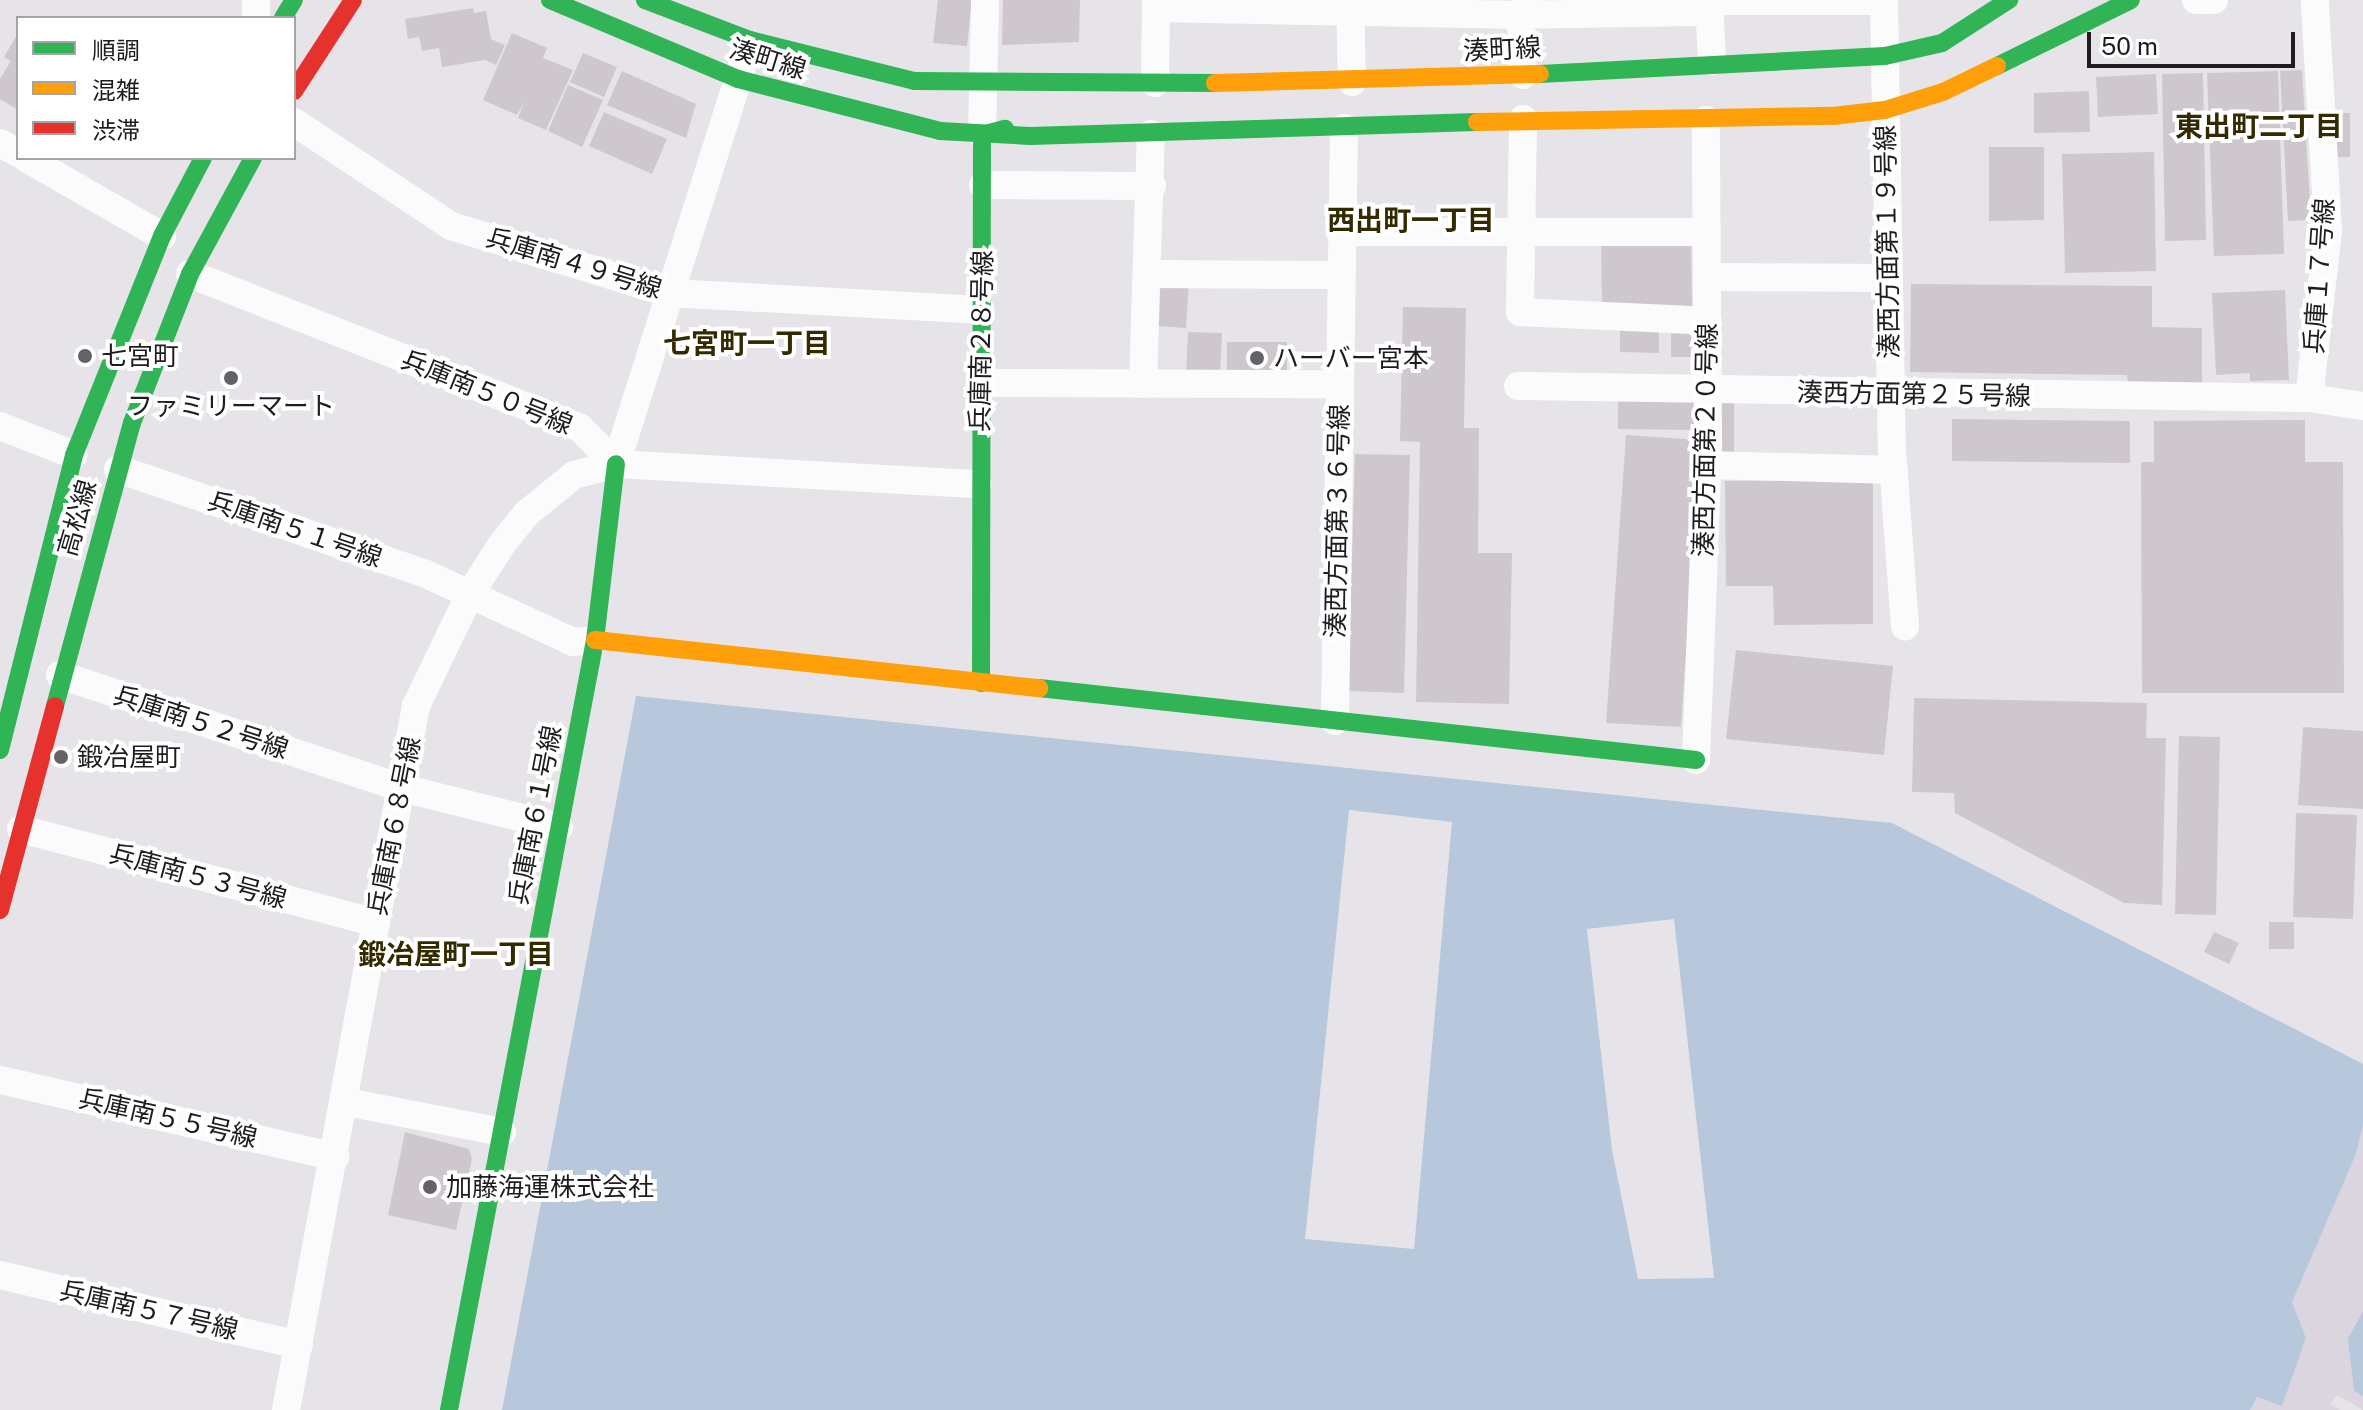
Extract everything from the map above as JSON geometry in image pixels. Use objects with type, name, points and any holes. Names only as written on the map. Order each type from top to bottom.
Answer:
[{"type":"street","points":[[296,88],[353,0]]},
{"type":"street","name":"湊町線","points":[[550,0],[738,79],[902,124],[982,135],[1151,134],[1523,119],[1706,120],[1885,110],[1943,92],[2131,0]]},
{"type":"street","name":"湊町線","points":[[645,0],[750,40],[914,81],[1155,83],[1352,82],[1523,75],[1712,61],[1885,56],[1942,43],[2009,0]]},
{"type":"street","name":"兵庫南２８号線","points":[[981,683],[977,484],[983,383],[985,0]]},
{"type":"street","points":[[1155,83],[1156,4],[1350,5],[1359,15],[1526,7],[1709,4],[1720,1],[1884,0]]},
{"type":"street","name":"湊西方面第１９号線","points":[[1884,0],[1891,394],[1905,627]]},
{"type":"street","points":[[2196,0],[2214,0]]},
{"type":"street","name":"兵庫１７号線","points":[[2309,398],[2328,230],[2316,1]]},
{"type":"street","points":[[1709,4],[1712,61]]},
{"type":"street","points":[[1350,5],[1352,82]]},
{"type":"street","points":[[1523,75],[1526,7]]},
{"type":"street","points":[[750,40],[616,464],[977,484]]},
{"type":"street","points":[[984,82],[1018,103]]},
{"type":"street","name":"湊町線","points":[[982,135],[1030,123],[1522,105],[1833,102],[1885,110]]},
{"type":"street","name":"湊町線","points":[[1222,110],[1266,115]]},
{"type":"street","points":[[1523,119],[1520,312],[1708,321]]},
{"type":"street","name":"湊西方面第２０号線","points":[[1696,760],[1707,465],[1706,120]]},
{"type":"street","name":"兵庫南４９号線","points":[[296,123],[451,226],[669,293],[981,310]]},
{"type":"street","name":"湊西方面第３６号線","points":[[1335,721],[1339,275],[1344,128]]},
{"type":"street","points":[[1143,384],[1152,186],[1151,134]]},
{"type":"street","points":[[29,160],[162,236]]},
{"type":"street","name":"高松線","points":[[0,750],[74,455],[162,236],[202,160]]},
{"type":"street","name":"高松線","points":[[0,910],[60,675],[118,469],[190,274],[252,160]]},
{"type":"street","points":[[983,185],[1152,186]]},
{"type":"street","points":[[1340,232],[1707,232]]},
{"type":"street","name":"兵庫南５０号線","points":[[190,274],[579,427],[616,464]]},
{"type":"street","points":[[1148,274],[1339,275]]},
{"type":"street","points":[[1708,277],[1888,278]]},
{"type":"street","points":[[983,383],[1338,384]]},
{"type":"street","name":"湊西方面第２５号線","points":[[1518,386],[2309,398]]},
{"type":"street","points":[[2309,398],[2363,406]]},
{"type":"street","points":[[0,426],[74,455]]},
{"type":"street","name":"兵庫南６８号線","points":[[286,1410],[346,1102],[416,706],[470,594],[526,514],[574,475],[616,464]]},
{"type":"street","name":"兵庫南６１号線","points":[[449,1410],[595,640],[616,464]]},
{"type":"street","points":[[1707,465],[1894,470]]},
{"type":"street","name":"兵庫南５１号線","points":[[118,469],[426,574],[573,642],[595,640]]},
{"type":"street","points":[[595,640],[1696,760]]},
{"type":"street","name":"兵庫南５２号線","points":[[0,657],[402,788],[559,827]]},
{"type":"street","name":"兵庫南５３号線","points":[[21,829],[376,923]]},
{"type":"street","name":"兵庫南５５号線","points":[[0,1080],[335,1157]]},
{"type":"street","points":[[346,1102],[502,1132]]},
{"type":"street","name":"兵庫南５７号線","points":[[0,1275],[299,1345]]},
{"type":"shaded area","points":[[2363,1125],[2363,1410],[2337,1395],[2330,1404],[2340,1410],[2250,1410],[2257,1397],[2282,1405],[2306,1338],[2291,1302],[2356,1154]]},
{"type":"water","points":[[636,696],[1892,823],[2363,1064],[2363,1125],[2356,1154],[2292,1302],[2306,1338],[2282,1406],[2257,1397],[2250,1410],[502,1410]],"holes":[[[1349,810],[1452,822],[1414,1249],[1305,1239]],[[1674,919],[1714,1278],[1638,1279],[1612,1150],[1587,929]]]},
{"type":"water","points":[[2363,1311],[2363,1396],[2354,1391],[2348,1339]]},
{"type":"building","points":[[938,0],[972,0],[967,46],[933,43]]},
{"type":"building","points":[[1003,0],[1080,0],[1079,42],[1002,45]]},
{"type":"building","points":[[473,8],[474,13],[486,11],[491,39],[505,45],[496,65],[485,60],[442,67],[439,48],[422,51],[419,37],[408,39],[405,19]]},
{"type":"building","points":[[512,33],[547,48],[543,58],[573,70],[546,130],[518,118],[524,102],[517,115],[483,100]]},
{"type":"building","points":[[16,36],[16,109],[0,99],[0,79],[11,61],[4,57]]},
{"type":"building","points":[[583,53],[617,67],[604,97],[570,82]]},
{"type":"building","points":[[2302,70],[2311,220],[2288,221],[2280,71]]},
{"type":"building","points":[[622,71],[696,104],[686,138],[607,105]]},
{"type":"building","points":[[2278,71],[2284,254],[2214,256],[2207,73]]},
{"type":"building","points":[[2203,73],[2206,240],[2165,241],[2162,74]]},
{"type":"building","points":[[2156,74],[2158,114],[2098,117],[2096,77]]},
{"type":"building","points":[[568,85],[603,100],[582,147],[548,131]]},
{"type":"building","points":[[2089,91],[2090,132],[2034,133],[2034,93]]},
{"type":"building","points":[[604,112],[667,139],[652,174],[589,146]]},
{"type":"building","points":[[2331,113],[2350,113],[2350,157],[2331,157]]},
{"type":"building","points":[[1989,147],[2044,147],[2044,220],[1989,221]]},
{"type":"building","points":[[2154,152],[2156,271],[2065,273],[2062,154]]},
{"type":"building","points":[[1601,237],[1691,237],[1692,307],[1602,308]]},
{"type":"building","points":[[1159,281],[1189,282],[1186,328],[1157,326]]},
{"type":"building","points":[[1911,284],[2152,286],[2152,327],[2202,328],[2202,385],[2128,384],[2127,375],[1910,372]]},
{"type":"building","points":[[2285,290],[2289,380],[2250,381],[2250,373],[2216,375],[2212,293]]},
{"type":"building","points":[[1403,307],[1466,308],[1464,428],[1479,428],[1478,553],[1512,553],[1509,704],[1416,702],[1420,442],[1400,441]]},
{"type":"building","points":[[1671,327],[1691,327],[1691,357],[1671,357]]},
{"type":"building","points":[[1620,328],[1659,329],[1659,353],[1620,352]]},
{"type":"building","points":[[1188,332],[1222,333],[1220,375],[1186,374]]},
{"type":"building","name":"ハーバー宮本","points":[[1227,342],[1287,342],[1287,375],[1227,375]]},
{"type":"building","points":[[1618,397],[1696,397],[1696,430],[1618,429]]},
{"type":"building","points":[[1718,401],[1734,401],[1734,453],[1718,453]]},
{"type":"building","points":[[1952,419],[2130,421],[2130,463],[1952,461]]},
{"type":"building","points":[[2305,420],[2305,462],[2343,462],[2344,693],[2142,693],[2141,462],[2154,462],[2154,421]]},
{"type":"building","points":[[1626,435],[1700,440],[1681,727],[1606,723]]},
{"type":"building","points":[[1355,454],[1410,455],[1404,693],[1348,691]]},
{"type":"building","points":[[1873,479],[1873,624],[1774,625],[1773,586],[1726,586],[1725,481]]},
{"type":"building","points":[[1736,650],[1893,666],[1884,755],[1726,739]]},
{"type":"building","points":[[1914,698],[2147,703],[2146,738],[2166,738],[2162,905],[2124,903],[1955,813],[1954,793],[1912,792]]},
{"type":"building","points":[[2303,727],[2363,731],[2363,809],[2298,805]]},
{"type":"building","points":[[2179,736],[2220,737],[2216,915],[2175,914]]},
{"type":"building","points":[[2296,813],[2357,815],[2353,919],[2293,917]]},
{"type":"building","points":[[2269,922],[2294,922],[2294,949],[2269,949]]},
{"type":"building","points":[[2214,932],[2239,943],[2229,964],[2204,952]]},
{"type":"building","name":"加藤海運株式会社","points":[[405,1132],[469,1149],[472,1159],[456,1230],[388,1215]]},
{"type":"traffic: fast","points":[[284,16],[294,0]]},
{"type":"traffic: fast","points":[[550,0],[738,79],[940,131],[1030,136],[1477,122]]},
{"type":"traffic: fast","points":[[645,0],[750,40],[914,81],[1215,83]]},
{"type":"traffic: fast","points":[[1540,74],[1885,56],[1942,43],[2009,0]]},
{"type":"traffic: fast","points":[[1997,66],[2131,0]]},
{"type":"traffic: fast","points":[[981,683],[982,135],[1005,129]]},
{"type":"traffic: fast","points":[[0,750],[74,455],[162,236],[202,160]]},
{"type":"traffic: fast","points":[[55,706],[132,423],[190,274],[252,160]]},
{"type":"traffic: fast","points":[[449,1410],[595,640],[616,464]]},
{"type":"traffic: fast","points":[[1039,688],[1696,760]]},
{"type":"traffic: slow","points":[[1477,122],[1833,116],[1885,110],[1943,92],[1997,66]]},
{"type":"traffic: slow","points":[[1215,83],[1540,74]]},
{"type":"traffic: slow","points":[[595,640],[1039,688]]},
{"type":"traffic: jam","points":[[296,88],[353,0]]},
{"type":"traffic: jam","points":[[0,910],[55,706]]},
{"type":"place","name":"七宮町","points":[[85,356]]},
{"type":"place","name":"ハーバー宮本","points":[[1257,358]]},
{"type":"place","name":"ファミリーマート","points":[[231,378]]},
{"type":"place","name":"鍛冶屋町","points":[[61,757]]},
{"type":"place","name":"加藤海運株式会社","points":[[430,1187]]},
{"type":"district","name":"東出町二丁目","points":[[2259,126]]},
{"type":"district","name":"西出町一丁目","points":[[1411,220]]},
{"type":"district","name":"七宮町一丁目","points":[[747,343]]},
{"type":"district","name":"鍛冶屋町一丁目","points":[[456,954]]}]
